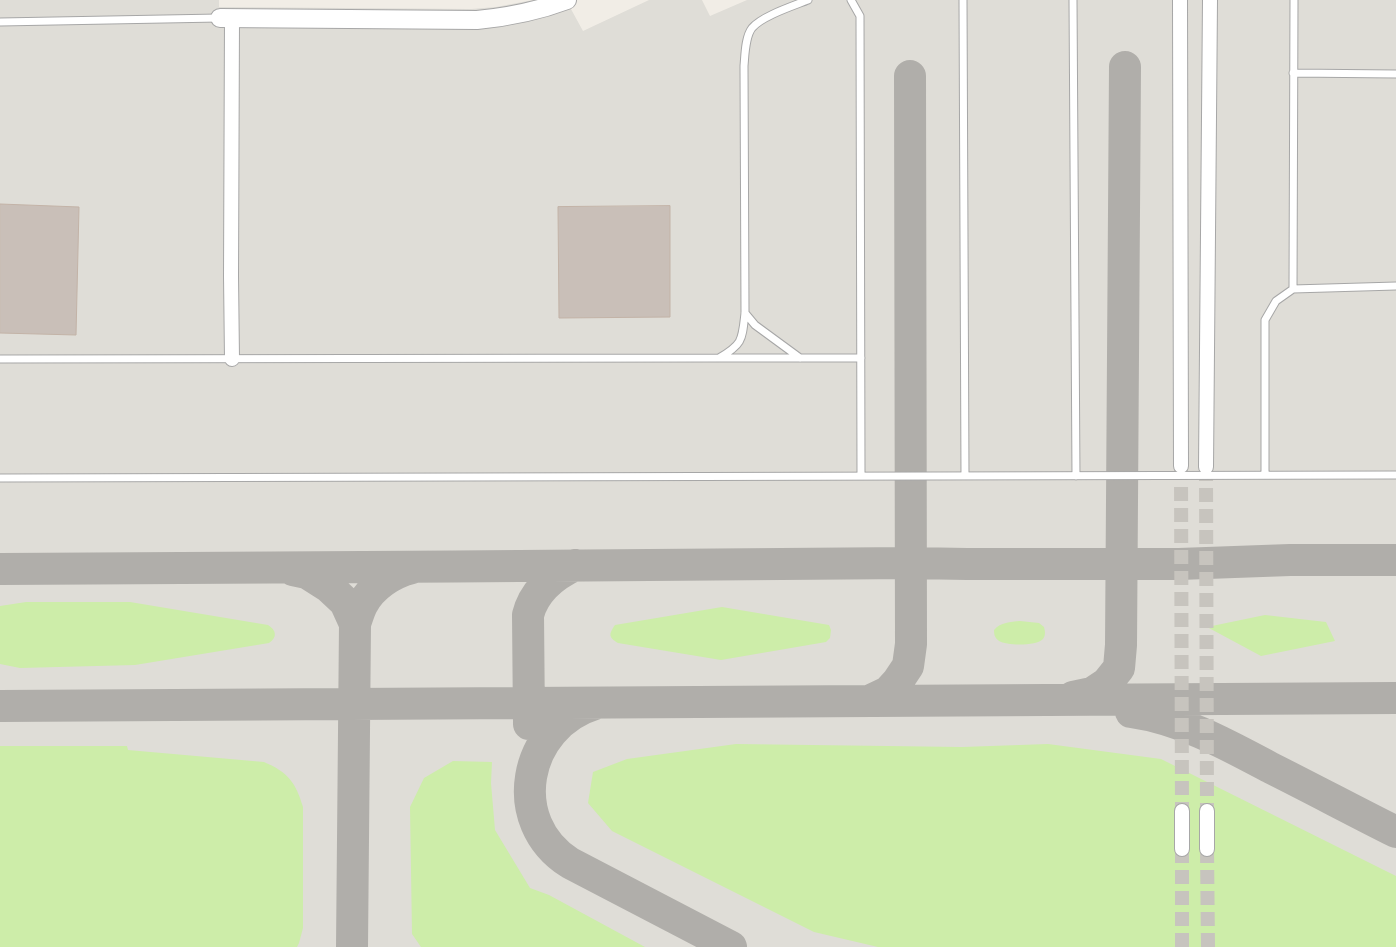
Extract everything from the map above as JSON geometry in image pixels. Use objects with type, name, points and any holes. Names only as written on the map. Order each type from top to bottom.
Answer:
[{"type":"street","points":[[232,359],[226,19],[477,20],[527,13],[567,0]]},
{"type":"street","points":[[1180,0],[1181,466]]},
{"type":"street","points":[[1206,466],[1210,0]]},
{"type":"street","points":[[1182,811],[1182,850]]},
{"type":"street","points":[[1207,811],[1207,849]]},
{"type":"lane","points":[[719,358],[733,350],[743,336],[745,313],[744,66],[746,43],[752,28],[768,16],[808,0]]},
{"type":"lane","points":[[851,0],[860,16],[861,476]]},
{"type":"lane","points":[[963,0],[965,476]]},
{"type":"lane","points":[[1073,0],[1076,476]]},
{"type":"lane","points":[[1293,289],[1294,0]]},
{"type":"lane","points":[[0,22],[226,19]]},
{"type":"lane","points":[[1293,73],[1396,74]]},
{"type":"lane","points":[[1265,475],[1264,320],[1276,301],[1293,289],[1396,286]]},
{"type":"lane","points":[[745,313],[755,325],[800,358]]},
{"type":"lane","points":[[0,359],[861,358]]},
{"type":"lane","points":[[0,478],[1396,475]]},
{"type":"shaded area","points":[[0,0],[219,0],[219,7],[471,9],[496,7],[533,0],[566,0],[583,31],[649,0],[702,0],[710,16],[747,0],[1396,0],[1396,947],[0,947]]},
{"type":"green space","points":[[26,602],[130,602],[268,625],[273,629],[275,636],[269,643],[135,665],[20,668],[0,664],[0,606]]},
{"type":"green space","points":[[722,607],[829,625],[831,630],[830,638],[826,642],[721,660],[618,643],[610,635],[615,625]]},
{"type":"green space","points":[[1265,615],[1326,622],[1335,641],[1261,656],[1207,627]]},
{"type":"green space","points":[[1020,621],[1039,623],[1044,627],[1045,634],[1043,639],[1035,643],[1015,644],[1003,643],[996,638],[994,630],[1000,625]]},
{"type":"green space","points":[[736,744],[962,747],[1048,744],[1161,759],[1396,876],[1396,947],[878,947],[814,932],[612,831],[588,803],[593,772],[627,759]]},
{"type":"green space","points":[[0,746],[127,746],[128,750],[264,762],[285,774],[294,785],[303,807],[303,928],[297,947],[0,947]]},
{"type":"green space","points":[[453,761],[492,762],[491,783],[495,830],[530,888],[549,895],[645,947],[421,947],[412,934],[410,807],[424,778]]},
{"type":"building","points":[[0,204],[79,207],[76,335],[0,333]]},
{"type":"building","points":[[670,206],[670,317],[559,318],[558,207]]},
{"type":"taxiway","points":[[1073,697],[1092,693],[1107,683],[1119,668],[1121,645],[1125,67]]},
{"type":"taxiway","points":[[869,701],[888,692],[898,681],[908,666],[911,644],[910,76]]},
{"type":"taxiway","points":[[0,569],[911,563],[1179,564],[1290,560],[1396,560]]},
{"type":"taxiway","points":[[529,724],[528,615],[540,591],[552,579],[575,565]]},
{"type":"taxiway","points":[[293,570],[307,573],[329,587],[345,602],[355,624],[366,598],[377,586],[397,573],[412,568]]},
{"type":"taxiway","points":[[352,947],[355,624]]},
{"type":"taxiway","points":[[0,706],[1396,698]]},
{"type":"taxiway","points":[[595,704],[571,715],[552,732],[538,753],[531,776],[530,800],[536,824],[549,845],[570,863],[731,947]]},
{"type":"taxiway","points":[[1131,712],[1168,720],[1203,734],[1396,832]]},
{"type":"tunnel","points":[[1181,466],[1182,811]]},
{"type":"tunnel","points":[[1206,467],[1207,811]]},
{"type":"tunnel","points":[[1182,849],[1182,947]]},
{"type":"tunnel","points":[[1207,849],[1208,947]]}]
